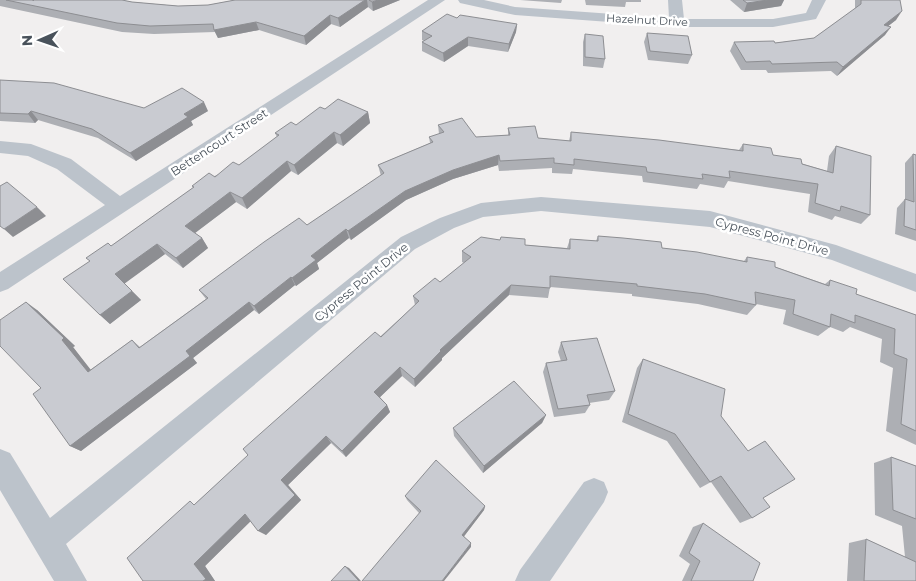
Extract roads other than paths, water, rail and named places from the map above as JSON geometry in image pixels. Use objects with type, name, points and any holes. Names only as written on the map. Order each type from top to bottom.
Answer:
[{"type":"street","name":"Bettencourt Street","points":[[0,283],[438,0]]},
{"type":"street","name":"Hazelnut Drive","points":[[465,0],[515,11],[677,23],[774,23],[811,16],[819,0]]},
{"type":"street","points":[[676,0],[677,23]]},
{"type":"street","points":[[0,147],[31,150],[64,164],[120,206]]},
{"type":"street","name":"Cypress Point Drive","points":[[47,540],[408,243],[448,223],[481,210],[541,204],[710,219],[836,253],[916,282]]},
{"type":"street","points":[[0,463],[71,581]]},
{"type":"street","points":[[531,581],[594,492]]}]
